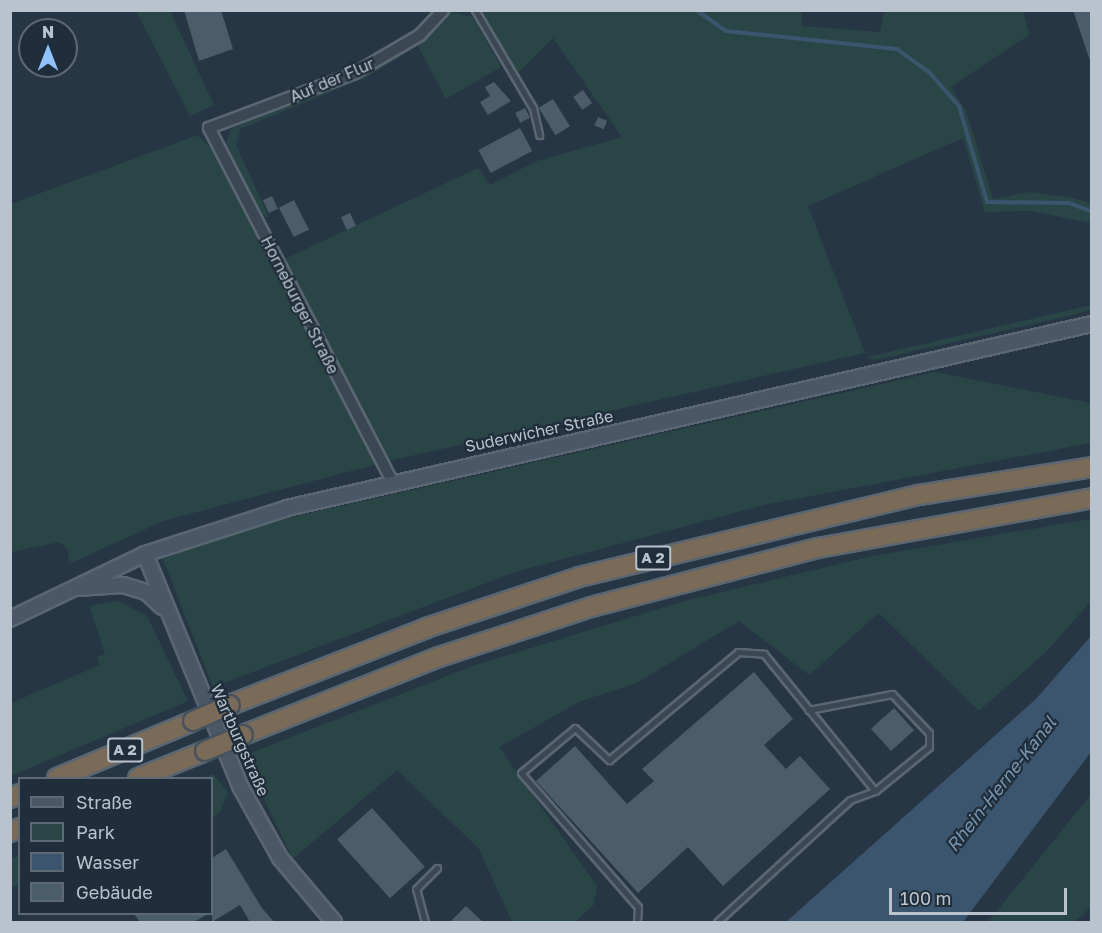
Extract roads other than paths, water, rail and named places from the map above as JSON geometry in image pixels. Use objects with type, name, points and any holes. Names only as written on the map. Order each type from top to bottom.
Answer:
[{"type":"highway","name":"A 2","points":[[59,777],[230,705],[426,628],[579,577],[919,495],[1092,467]]},
{"type":"highway","name":"A 2","points":[[140,777],[439,657],[591,607],[840,543],[1092,498]]},
{"type":"main road","name":"Suderwicher Straße","points":[[10,619],[63,590],[145,554],[392,481],[1092,324]]},
{"type":"main road","name":"Wartburgstraße","points":[[145,554],[240,786],[280,858],[334,922]]},
{"type":"main road","points":[[63,590],[123,585],[146,592],[166,609]]},
{"type":"street","name":"Auf der Flur","points":[[209,128],[355,73],[420,35],[443,10]]},
{"type":"street","name":"Horneburger Straße","points":[[209,128],[392,481]]},
{"type":"lane","points":[[475,10],[533,108],[539,135]]},
{"type":"lane","points":[[637,922],[638,907],[521,773],[575,728],[609,760],[738,652],[764,654],[875,791]]},
{"type":"lane","points":[[717,922],[850,800],[875,791],[929,747],[929,733],[892,694],[809,710]]},
{"type":"lane","points":[[425,922],[416,889],[437,868]]},
{"type":"water","name":"Rhein-Herne-Kanal","points":[[1091,636],[1091,752],[963,922],[786,922],[1036,699]]},
{"type":"waterway","points":[[696,10],[726,31],[897,49],[929,72],[959,106],[987,202],[1069,203],[1092,212]]}]
